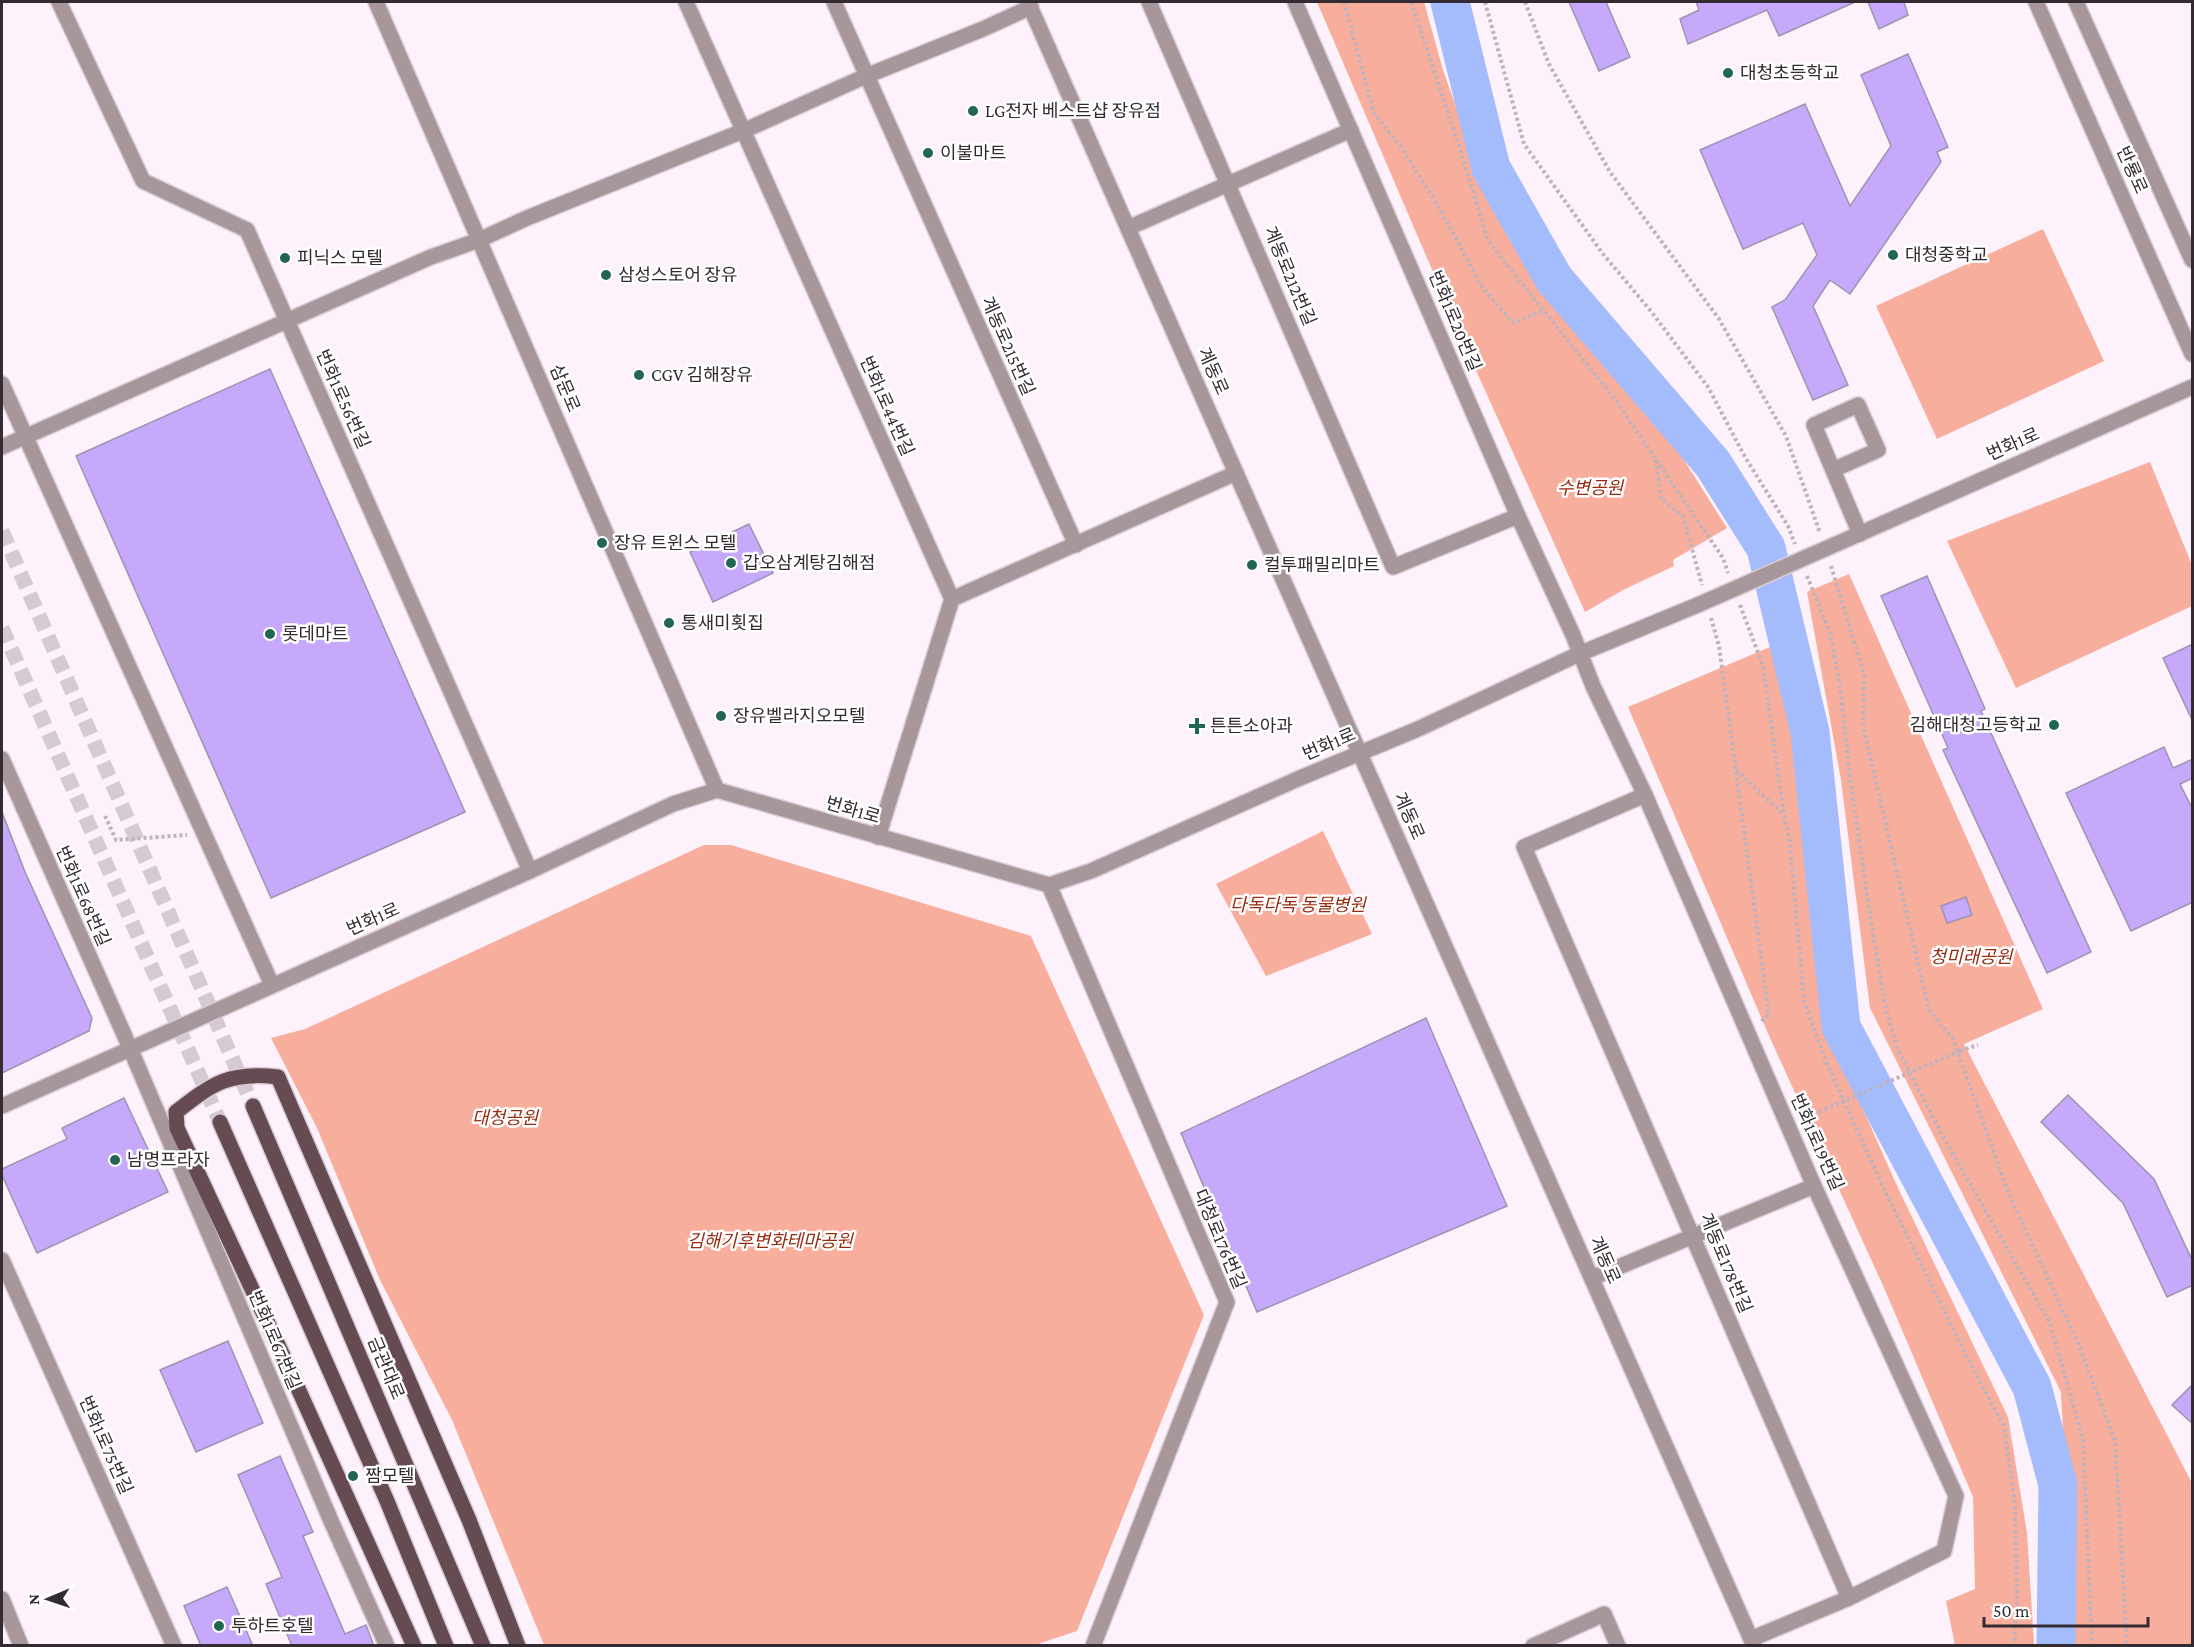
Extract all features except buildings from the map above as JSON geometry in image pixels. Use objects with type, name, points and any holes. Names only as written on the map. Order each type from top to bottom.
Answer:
[{"type":"main road","points":[[414,1646],[292,1375],[177,1128],[176,1112],[225,1078],[258,1074],[278,1077],[469,1520],[519,1646]]},
{"type":"main road","name":"금관대로","points":[[253,1106],[483,1646]]},
{"type":"main road","points":[[220,1122],[387,1501],[446,1646]]},
{"type":"street","name":"번화1로56번길","points":[[59,2],[143,181],[247,230],[530,871]]},
{"type":"street","name":"삼문로","points":[[376,2],[717,790]]},
{"type":"street","name":"번화1로44번길","points":[[686,2],[952,598]]},
{"type":"street","name":"계동로215번길","points":[[834,2],[1076,545]]},
{"type":"street","name":"계동로212번길","points":[[1149,2],[1393,567],[1518,516]]},
{"type":"street","name":"번화1로20번길","points":[[1295,2],[1580,654]]},
{"type":"street","name":"반룡로","points":[[2036,2],[2193,354]]},
{"type":"street","name":"반룡로","points":[[2076,2],[2193,260]]},
{"type":"street","points":[[2,447],[431,258],[743,131],[866,76],[983,29],[1030,4]]},
{"type":"street","name":"계동로","points":[[1030,4],[1753,1642]]},
{"type":"street","points":[[1128,228],[1351,130]]},
{"type":"street","points":[[2,384],[272,986]]},
{"type":"street","name":"번화1로","points":[[2,1106],[530,871],[672,804],[717,790],[1049,885],[1091,871],[1418,729],[1580,654],[1705,603],[2193,387]]},
{"type":"street","points":[[1834,470],[1878,450],[1858,405],[1814,425],[1834,470],[1855,536]]},
{"type":"street","points":[[878,837],[952,598],[1236,473]]},
{"type":"street","name":"번화1로19번길","points":[[1580,654],[1645,795],[1814,1186],[1956,1496],[1944,1551],[1849,1598]]},
{"type":"street","name":"번화1로68번길","points":[[2,759],[130,1048]]},
{"type":"street","name":"계동로178번길","points":[[1645,795],[1524,847],[1849,1598]]},
{"type":"street","name":"대청로176번길","points":[[1049,885],[1227,1302],[1093,1646]]},
{"type":"street","name":"번화1로67번길","points":[[130,1048],[331,1521],[387,1646]]},
{"type":"street","points":[[1592,1278],[1814,1186]]},
{"type":"street","name":"번화1로75번길","points":[[2,1260],[174,1646]]},
{"type":"street","points":[[1753,1642],[1849,1598]]},
{"type":"street","points":[[2,1599],[21,1646]]},
{"type":"street","points":[[1533,1646],[1604,1614],[1618,1646]]},
{"type":"path","points":[[1344,2],[1374,113],[1400,146],[1434,199],[1483,288],[1513,323],[1543,311]]},
{"type":"path","points":[[1411,2],[1488,241],[1614,398],[1723,558],[1731,579]]},
{"type":"path","points":[[1485,2],[1524,144],[1603,254],[1650,310],[1708,387],[1745,457],[1788,526],[1796,548]]},
{"type":"path","points":[[1525,2],[1549,64],[1610,172],[1719,318],[1786,436],[1821,536]]},
{"type":"path","points":[[1656,459],[1660,499],[1683,516],[1705,603],[1719,646],[1769,1016],[1747,1031]]},
{"type":"path","points":[[1828,558],[1864,674],[1863,726],[1929,1010],[1953,1039],[2008,1192],[2078,1342],[2115,1440],[2127,1646]]},
{"type":"path","points":[[1805,569],[1830,633],[1838,675],[1870,916],[1885,1005],[1897,1048],[1945,1140],[2050,1323],[2083,1439],[2092,1646]]},
{"type":"path","points":[[1739,601],[1763,666],[1790,843],[1804,1002],[1827,1064],[1884,1189],[1968,1359],[2004,1426],[2015,1504],[2017,1603],[2014,1646]]},
{"type":"path","points":[[1736,770],[1784,815]]},
{"type":"path","points":[[105,816],[116,840],[204,834]]},
{"type":"path","points":[[1825,1109],[1978,1045]]},
{"type":"green space","name":"수변공원","points":[[1317,2],[1424,2],[1443,70],[1486,191],[1535,264],[1660,422],[1727,528],[1673,560],[1674,566],[1623,590],[1585,612],[1461,337]]},
{"type":"green space","points":[[2043,229],[2104,361],[1937,439],[1876,306]]},
{"type":"green space","points":[[2150,462],[2192,565],[2192,606],[2016,688],[1947,541]]},
{"type":"green space","name":"청미래공원","points":[[1849,574],[2043,1009],[1964,1044],[2192,1483],[2192,1645],[2070,1645],[2072,1603],[2061,1392],[1870,1008],[1841,780],[1807,592]]},
{"type":"green space","points":[[1770,647],[1796,739],[1825,1024],[1898,1188],[2008,1417],[2027,1533],[2034,1645],[1955,1645],[1946,1601],[1975,1589],[1973,1497],[1885,1290],[1770,1038],[1628,707]]},
{"type":"green space","name":"다독다독 동물병원","points":[[1323,831],[1372,934],[1266,976],[1216,884]]},
{"type":"green space","name":"김해기후변화테마공원","points":[[704,845],[731,845],[1031,936],[1204,1315],[1077,1631],[1032,1646],[544,1645],[452,1420],[380,1280],[317,1128],[271,1038],[305,1029]]},
{"type":"waterway","points":[[1450,2],[1491,168],[1554,279],[1713,464],[1766,548],[1810,732],[1841,1027],[2032,1387],[2058,1485],[2056,1646]]},
{"type":"tunnel","points":[[2,531],[253,1106]]},
{"type":"tunnel","points":[[2,628],[220,1122]]},
{"type":"place","name":"대청초등학교","points":[[1728,73]]},
{"type":"place","name":"LG전자 베스트샵 장유점","points":[[973,111]]},
{"type":"place","name":"이불마트","points":[[928,153]]},
{"type":"place","name":"대청중학교","points":[[1893,255]]},
{"type":"place","name":"피닉스 모텔","points":[[285,258]]},
{"type":"place","name":"삼성스토어 장유","points":[[606,275]]},
{"type":"place","name":"CGV 김해장유","points":[[639,375]]},
{"type":"place","name":"장유 트윈스 모텔","points":[[602,543]]},
{"type":"place","name":"갑오삼계탕김해점","points":[[731,563]]},
{"type":"place","name":"컬투패밀리마트","points":[[1252,565]]},
{"type":"place","name":"통새미횟집","points":[[669,623]]},
{"type":"place","name":"롯데마트","points":[[270,634]]},
{"type":"place","name":"장유벨라지오모텔","points":[[721,716]]},
{"type":"place","name":"김해대청고등학교","points":[[2054,725]]},
{"type":"place","name":"튼튼소아과","points":[[1197,726]]},
{"type":"place","name":"남명프라자","points":[[115,1160]]},
{"type":"place","name":"짬모텔","points":[[353,1476]]},
{"type":"place","name":"투하트호텔","points":[[219,1626]]},
{"type":"park label","name":"대청공원","points":[[505,1118]]}]
